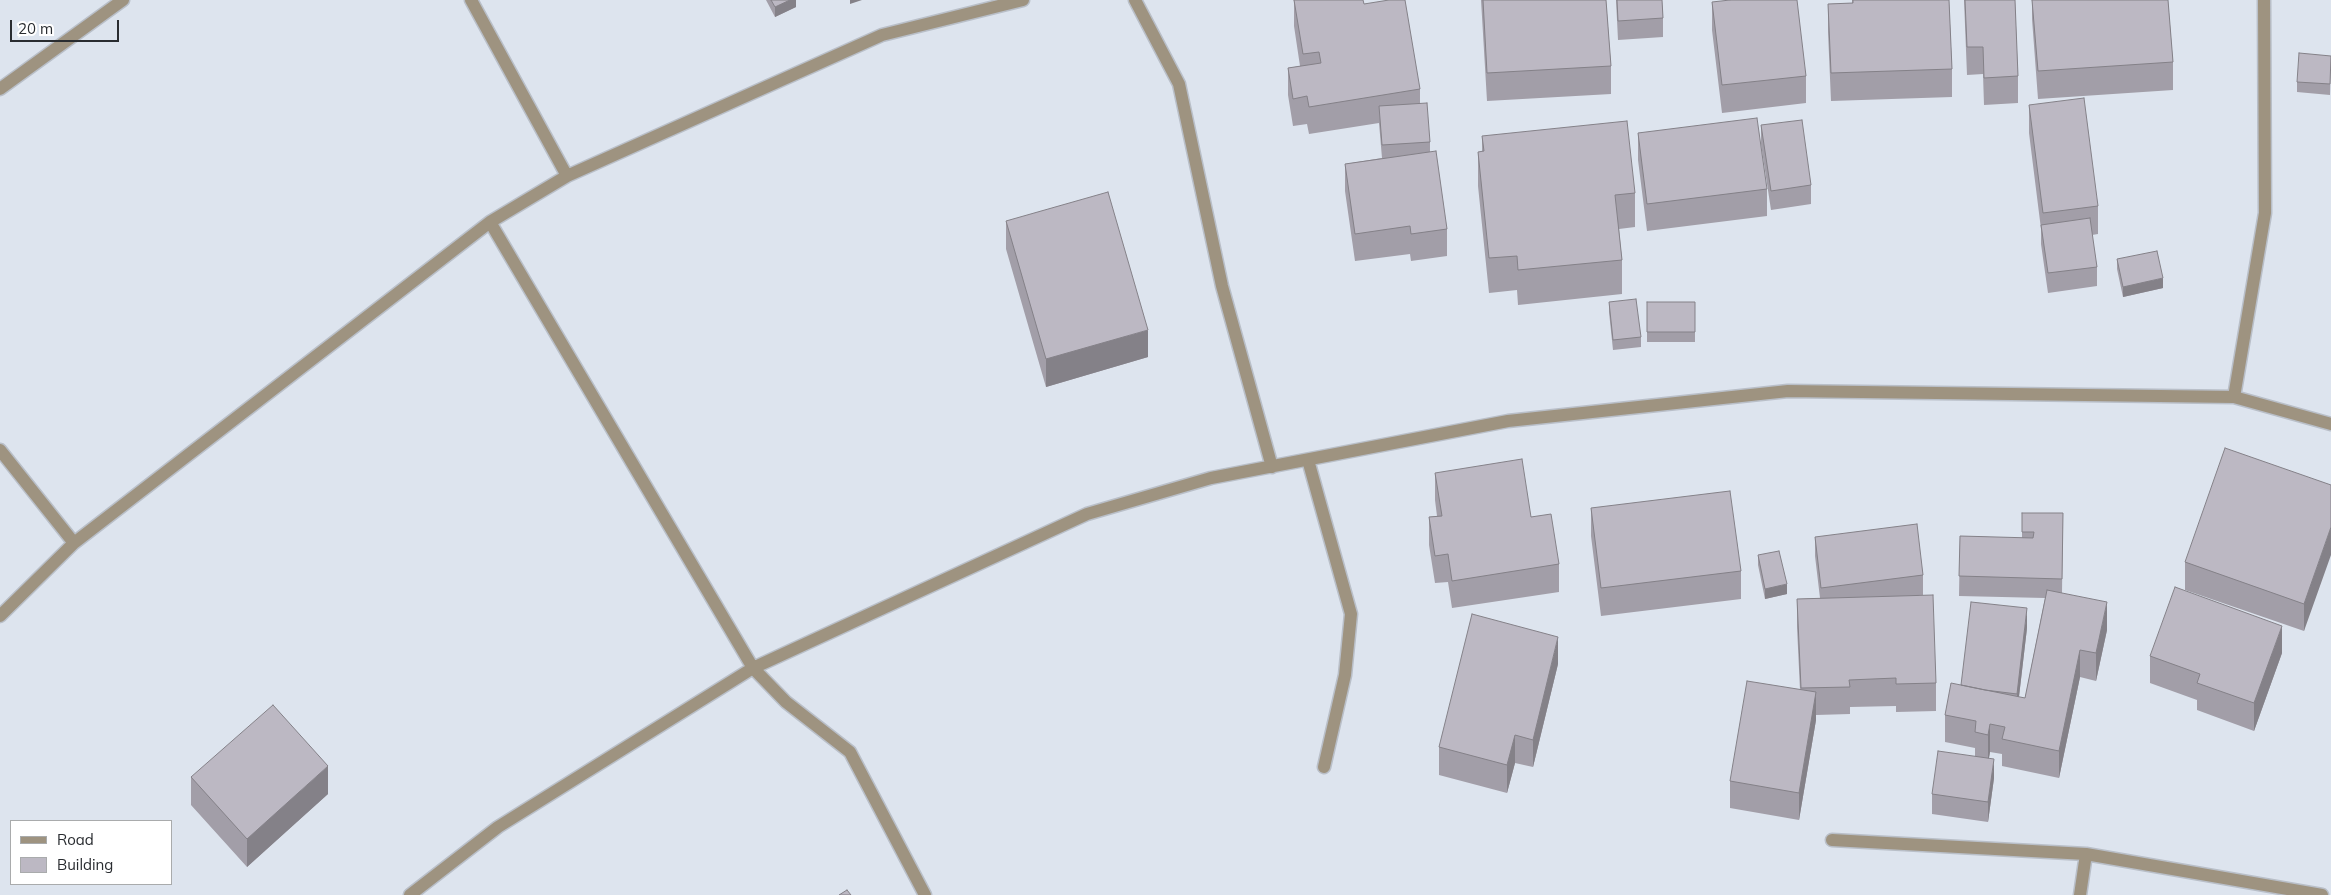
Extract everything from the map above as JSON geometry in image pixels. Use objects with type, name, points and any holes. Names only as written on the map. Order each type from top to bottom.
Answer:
[{"type":"street","points":[[0,89],[123,0]]},
{"type":"street","points":[[471,0],[567,176]]},
{"type":"street","points":[[0,616],[74,543],[490,222],[567,176],[882,35],[1023,0]]},
{"type":"street","points":[[1135,0],[1179,84],[1222,286],[1272,467]]},
{"type":"street","points":[[2234,397],[2265,213],[2264,0]]},
{"type":"street","points":[[490,222],[753,668],[786,702],[850,752],[925,895]]},
{"type":"street","points":[[410,895],[498,827],[753,668],[1088,514],[1211,478],[1508,421],[1788,391],[2234,397],[2331,424]]},
{"type":"street","points":[[0,450],[74,543]]},
{"type":"street","points":[[1308,460],[1350,614],[1345,676],[1324,767]]},
{"type":"street","points":[[1832,840],[2086,854],[2322,895]]},
{"type":"street","points":[[2080,895],[2086,854]]},
{"type":"building","points":[[771,0],[790,0],[775,7]]},
{"type":"building","points":[[1294,0],[1363,0],[1364,4],[1389,0],[1405,0],[1420,89],[1309,107],[1307,96],[1293,99],[1288,68],[1321,63],[1319,52],[1303,54]]},
{"type":"building","points":[[1483,0],[1606,0],[1611,66],[1487,73]]},
{"type":"building","points":[[1617,0],[1662,0],[1663,18],[1618,21]]},
{"type":"building","points":[[1730,0],[1797,0],[1806,76],[1722,85],[1712,2]]},
{"type":"building","points":[[1853,0],[1949,0],[1952,69],[1831,73],[1828,4],[1853,3]]},
{"type":"building","points":[[1965,0],[2015,0],[2018,76],[1984,78],[1983,47],[1967,47]]},
{"type":"building","points":[[2032,0],[2168,0],[2173,62],[2038,71]]},
{"type":"building","points":[[2299,53],[2331,56],[2330,84],[2297,82]]},
{"type":"building","points":[[2084,98],[2098,206],[2043,213],[2029,105]]},
{"type":"building","points":[[1427,103],[1430,142],[1382,145],[1379,106]]},
{"type":"building","points":[[1757,118],[1767,189],[1647,204],[1638,133]]},
{"type":"building","points":[[1802,120],[1811,185],[1771,191],[1761,125]]},
{"type":"building","points":[[1627,121],[1635,193],[1615,195],[1622,260],[1518,270],[1517,256],[1489,258],[1478,152],[1484,151],[1482,136]]},
{"type":"building","points":[[1436,151],[1447,229],[1411,234],[1410,226],[1355,234],[1345,164]]},
{"type":"building","points":[[1108,192],[1148,330],[1046,359],[1006,221]]},
{"type":"building","points":[[2090,218],[2097,267],[2048,273],[2041,225]]},
{"type":"building","points":[[2157,251],[2163,278],[2123,287],[2117,259]]},
{"type":"building","points":[[1636,299],[1641,337],[1613,340],[1609,302]]},
{"type":"building","points":[[1647,302],[1695,302],[1695,332],[1647,332]]},
{"type":"building","points":[[2225,448],[2331,485],[2331,527],[2304,604],[2185,562]]},
{"type":"building","points":[[1522,459],[1531,517],[1551,514],[1559,564],[1452,581],[1448,554],[1435,556],[1429,517],[1442,516],[1435,473]]},
{"type":"building","points":[[1730,491],[1741,571],[1601,588],[1591,508]]},
{"type":"building","points":[[2022,513],[2063,513],[2062,579],[1959,576],[1960,536],[2033,538],[2034,532],[2022,532]]},
{"type":"building","points":[[1917,524],[1923,575],[1821,588],[1815,537]]},
{"type":"building","points":[[1779,551],[1787,584],[1765,589],[1758,555]]},
{"type":"building","points":[[2175,587],[2282,626],[2254,703],[2197,683],[2200,674],[2150,656]]},
{"type":"building","points":[[2047,590],[2107,602],[2096,653],[2080,650],[2059,751],[2002,739],[2005,727],[1990,724],[1988,735],[1975,732],[1976,721],[1945,715],[1951,683],[2025,698]]},
{"type":"building","points":[[1933,595],[1936,683],[1896,684],[1896,678],[1849,680],[1850,687],[1801,688],[1797,599]]},
{"type":"building","points":[[1971,602],[2027,608],[2017,694],[1961,685]]},
{"type":"building","points":[[1472,614],[1558,637],[1533,740],[1515,735],[1507,765],[1439,747]]},
{"type":"building","points":[[1747,681],[1816,692],[1799,793],[1730,781]]},
{"type":"building","points":[[273,705],[328,766],[247,839],[191,777]]},
{"type":"building","points":[[1938,751],[1994,759],[1988,802],[1932,794]]},
{"type":"building","points":[[847,890],[851,895],[839,895]]}]
